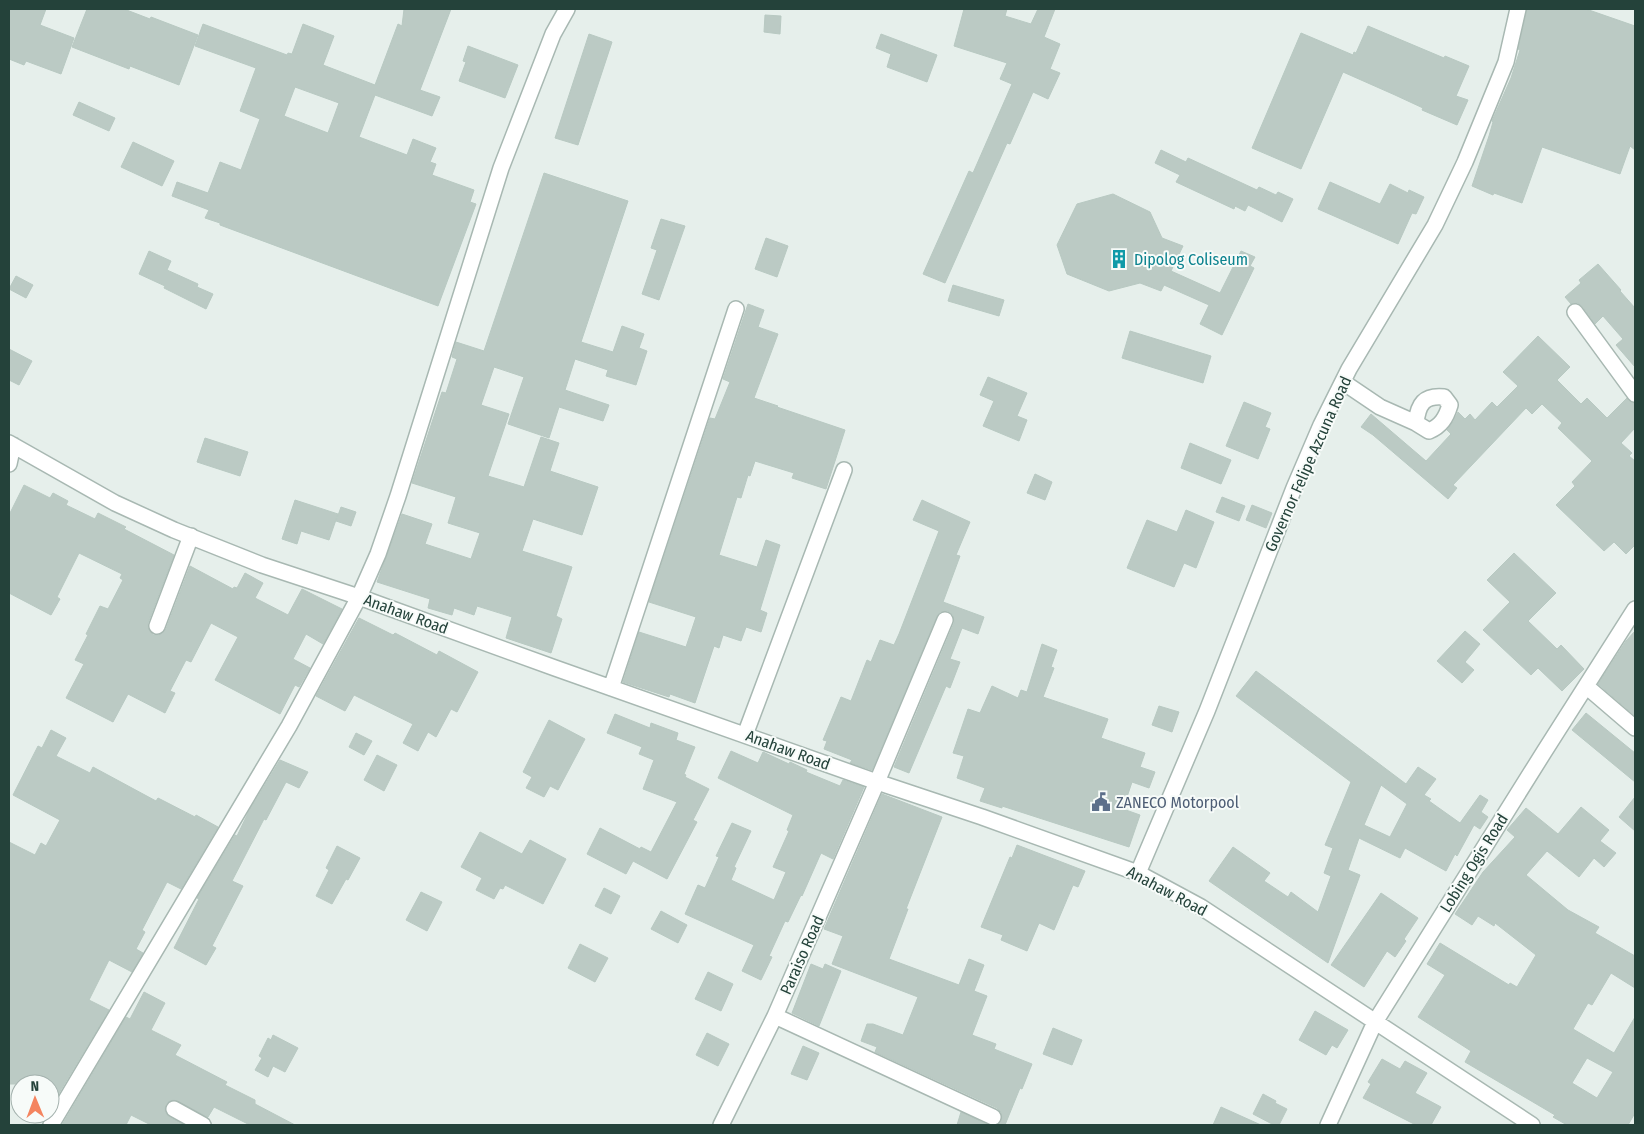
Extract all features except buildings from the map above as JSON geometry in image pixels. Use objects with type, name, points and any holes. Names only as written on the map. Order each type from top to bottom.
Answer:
[{"type":"street","points":[[51,1125],[288,726],[359,597],[378,554],[398,496],[501,168],[553,34],[567,9]]},
{"type":"street","name":"Governor Felipe Azcuna Road","points":[[1138,873],[1207,711],[1294,488],[1322,425],[1382,311],[1435,225],[1466,162],[1506,62],[1518,9]]},
{"type":"street","points":[[611,688],[736,309]]},
{"type":"street","points":[[1575,312],[1635,394]]},
{"type":"street","points":[[1343,382],[1380,407],[1416,423]]},
{"type":"street","points":[[9,464],[11,444]]},
{"type":"street","name":"Anahaw Road","points":[[11,444],[115,503],[262,565],[359,597],[611,688],[1138,873],[1201,907],[1532,1125]]},
{"type":"street","points":[[745,735],[844,470]]},
{"type":"street","points":[[157,626],[190,536]]},
{"type":"street","name":"Lobing Ogis Road","points":[[1328,1125],[1375,1022],[1635,609]]},
{"type":"street","name":"Paraiso Road","points":[[720,1125],[775,1016],[945,620]]},
{"type":"street","points":[[1586,686],[1635,728]]},
{"type":"street","points":[[775,1016],[994,1117]]},
{"type":"street","points":[[174,1109],[203,1125]]},
{"type":"place","name":"Dipolog Coliseum","points":[[1119,259]]},
{"type":"place","name":"ZANECO Motorpool","points":[[1101,802]]}]
